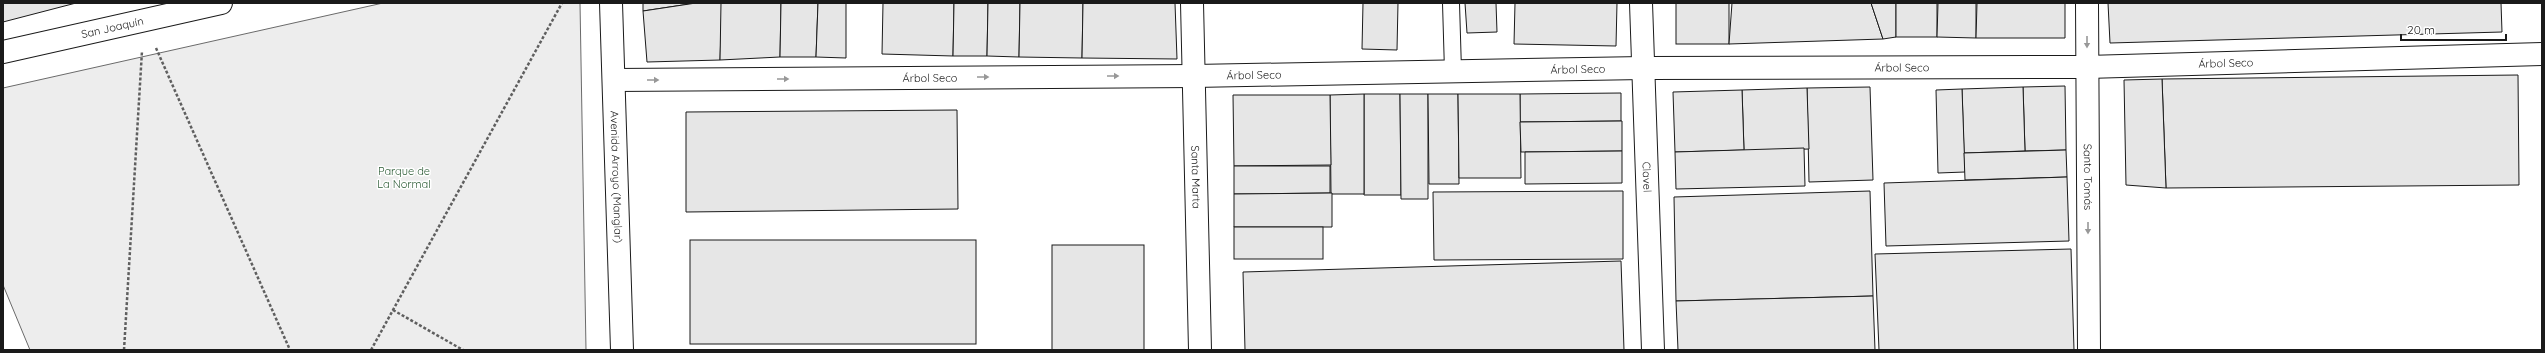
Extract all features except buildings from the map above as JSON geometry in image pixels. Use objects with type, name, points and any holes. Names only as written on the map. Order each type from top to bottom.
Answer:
[{"type":"street","name":"San Joaquín","points":[[3,52],[221,3]]},
{"type":"street","name":"Avenida Arroyo (Manglar)","points":[[611,3],[622,350]]},
{"type":"street","name":"Santa Marta","points":[[1192,3],[1200,350]]},
{"type":"street","name":"Clavel","points":[[1641,3],[1653,350]]},
{"type":"street","name":"Santo Tomás","points":[[2087,3],[2089,350]]},
{"type":"street","name":"Árbol Seco","points":[[614,80],[1194,76],[1643,68],[2087,67],[2542,54]]},
{"type":"lane","points":[[1450,3],[1453,71]]},
{"type":"path","points":[[371,350],[562,3]]},
{"type":"path","points":[[124,350],[144,20]]},
{"type":"path","points":[[144,20],[290,350]]},
{"type":"path","points":[[394,310],[463,350]]},
{"type":"shaded area","name":"Parque de La Normal","points":[[383,3],[580,3],[586,350],[30,350],[3,285],[3,88]]}]
